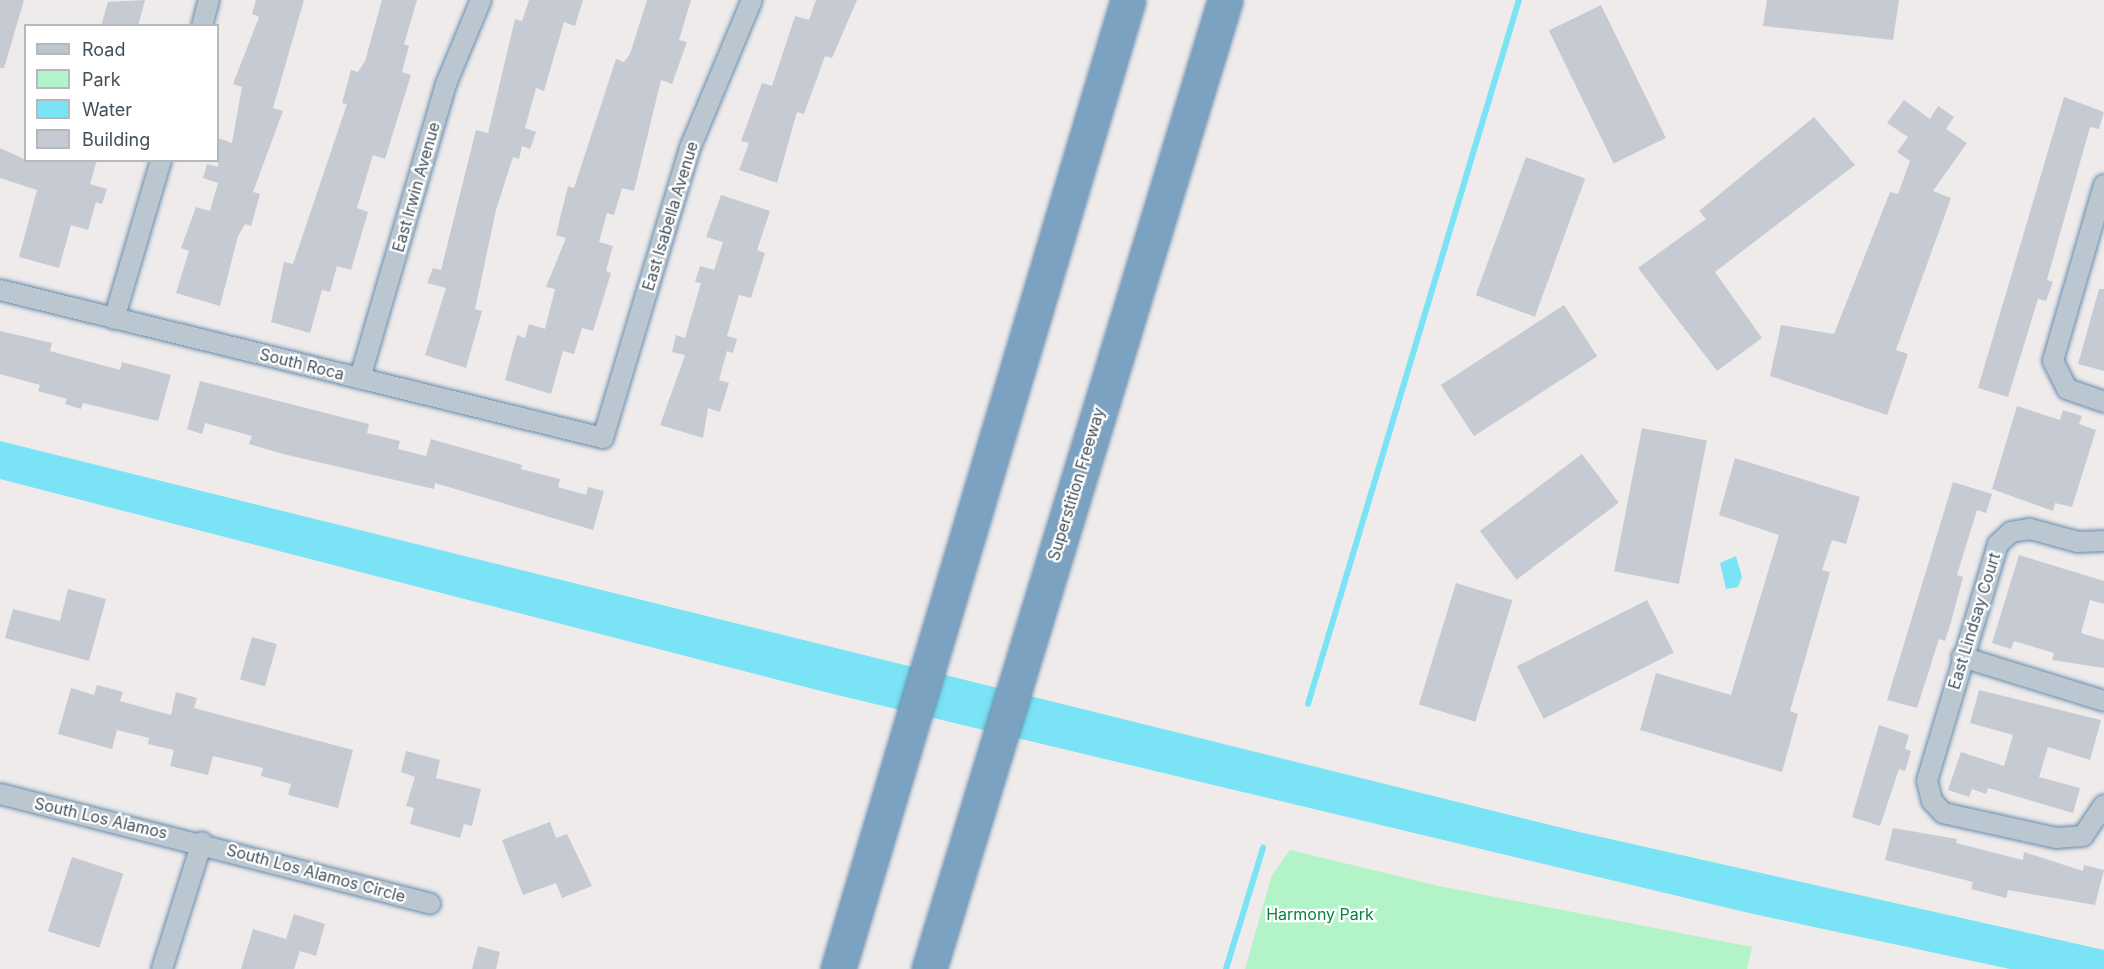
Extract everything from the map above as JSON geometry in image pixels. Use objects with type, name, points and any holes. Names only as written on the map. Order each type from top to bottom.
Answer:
[{"type":"highway","points":[[838,969],[1128,0]]},
{"type":"highway","name":"Superstition Freeway","points":[[928,969],[1225,0]]},
{"type":"street","points":[[203,24],[210,0]]},
{"type":"street","name":"East Irwin Avenue","points":[[360,378],[446,84],[481,0]]},
{"type":"street","name":"East Isabella Avenue","points":[[603,438],[690,148],[753,0]]},
{"type":"street","points":[[114,319],[160,162]]},
{"type":"street","points":[[2104,185],[2095,248],[2054,350],[2054,369],[2067,389],[2104,402]]},
{"type":"street","name":"South Roca","points":[[0,290],[603,438]]},
{"type":"street","name":"East Lindsay Court","points":[[2104,541],[2078,542],[2030,529],[2004,537],[1994,552],[1928,771],[1928,791],[1943,813],[2056,838],[2083,836],[2104,805]]},
{"type":"street","points":[[1962,657],[2104,701]]},
{"type":"street","name":"South Los Alamos","points":[[0,794],[202,842]]},
{"type":"street","points":[[162,969],[202,842]]},
{"type":"street","name":"South Los Alamos Circle","points":[[202,842],[430,904]]},
{"type":"green space","name":"Harmony Park","points":[[1290,850],[1439,886],[1752,947],[1747,969],[1245,969],[1272,875]]},
{"type":"water","points":[[0,441],[1579,832],[2104,950],[2104,969],[2010,969],[1749,913],[829,693],[0,479]]},
{"type":"water","points":[[1736,556],[1742,577],[1738,587],[1726,589],[1720,563]]},
{"type":"building","points":[[0,0],[24,0],[4,68],[0,68]]},
{"type":"building","points":[[145,0],[139,24],[102,24],[108,2]]},
{"type":"building","points":[[256,0],[304,0],[273,108],[283,111],[253,192],[260,194],[251,226],[245,224],[238,236],[220,306],[176,293],[189,251],[181,248],[196,207],[210,211],[218,183],[203,178],[207,164],[218,167],[219,138],[232,143],[242,87],[233,84],[259,17],[252,14]]},
{"type":"building","points":[[382,0],[417,0],[404,44],[409,46],[402,72],[411,75],[385,159],[373,155],[357,208],[368,212],[351,270],[337,266],[330,292],[322,290],[310,333],[271,322],[284,262],[293,264],[347,104],[342,103],[351,70],[358,72],[365,61]]},
{"type":"building","points":[[529,0],[583,0],[575,26],[564,22],[544,91],[536,88],[525,128],[536,132],[530,149],[522,146],[519,159],[513,157],[496,210],[475,309],[482,311],[466,368],[425,355],[446,288],[427,283],[433,268],[441,270],[476,130],[488,133],[515,19],[522,21]]},
{"type":"building","points":[[647,0],[691,0],[679,40],[687,42],[672,84],[661,80],[634,191],[622,188],[614,215],[607,213],[599,242],[613,246],[606,271],[611,273],[593,331],[582,328],[574,354],[563,351],[551,394],[505,380],[517,335],[525,338],[529,324],[545,329],[555,289],[546,287],[566,238],[556,235],[568,186],[574,188],[616,59],[624,62],[630,54]]},
{"type":"building","points":[[816,0],[857,0],[832,58],[825,56],[804,114],[797,112],[777,183],[739,170],[749,143],[741,141],[762,83],[772,86],[795,16],[809,20]]},
{"type":"building","points":[[1767,0],[1899,0],[1893,40],[1763,26]]},
{"type":"building","points":[[1601,5],[1666,138],[1614,163],[1549,30]]},
{"type":"building","points":[[2064,97],[2104,112],[2099,129],[2090,127],[2047,280],[2053,282],[2046,301],[2038,299],[2008,397],[1978,388]]},
{"type":"building","points":[[1904,100],[1930,119],[1938,106],[1954,117],[1946,129],[1967,143],[1933,191],[1951,198],[1896,350],[1908,354],[1887,415],[1770,376],[1781,325],[1834,334],[1890,192],[1898,194],[1910,161],[1897,152],[1908,137],[1887,123]]},
{"type":"building","points":[[1814,117],[1855,165],[1715,272],[1762,338],[1717,371],[1638,268],[1706,219],[1699,211]]},
{"type":"building","points":[[0,148],[24,159],[24,162],[96,162],[90,184],[107,189],[102,204],[96,202],[88,230],[71,225],[59,268],[19,257],[37,190],[0,178]]},
{"type":"building","points":[[1526,157],[1585,179],[1535,317],[1476,295]]},
{"type":"building","points":[[721,195],[770,211],[757,250],[765,253],[751,298],[739,295],[727,336],[737,339],[733,353],[727,351],[719,380],[729,383],[720,412],[708,408],[703,438],[660,425],[685,355],[672,352],[676,335],[685,338],[701,283],[695,282],[700,266],[714,270],[723,242],[706,237]]},
{"type":"building","points":[[2099,289],[2104,289],[2104,371],[2078,364]]},
{"type":"building","points":[[1564,305],[1597,356],[1474,436],[1441,385]]},
{"type":"building","points":[[0,331],[52,343],[50,351],[120,370],[122,362],[171,375],[158,421],[83,403],[81,409],[65,404],[67,399],[38,391],[40,385],[0,374]]},
{"type":"building","points":[[200,381],[369,424],[367,433],[400,441],[398,449],[426,456],[431,439],[522,465],[521,469],[560,479],[558,487],[586,495],[588,487],[604,491],[593,530],[435,483],[434,489],[283,454],[249,444],[252,436],[205,423],[202,434],[187,429]]},
{"type":"building","points":[[2017,406],[2060,420],[2063,410],[2082,416],[2079,424],[2096,430],[2072,507],[2055,503],[2053,511],[1992,489]]},
{"type":"building","points":[[1642,428],[1707,441],[1679,584],[1614,571]]},
{"type":"building","points":[[1582,454],[1619,503],[1516,580],[1480,531]]},
{"type":"building","points":[[1735,458],[1860,497],[1846,544],[1832,540],[1822,570],[1830,572],[1790,711],[1798,714],[1782,772],[1640,730],[1656,673],[1731,695],[1779,535],[1719,515]]},
{"type":"building","points":[[1953,482],[1992,494],[1986,513],[1977,510],[1957,575],[1963,577],[1951,622],[1945,641],[1939,639],[1917,708],[1887,700]]},
{"type":"building","points":[[2019,555],[2104,581],[2104,604],[2090,600],[2081,633],[2104,640],[2104,668],[2052,660],[2054,653],[2014,641],[2011,649],[1992,643]]},
{"type":"building","points":[[1456,583],[1512,600],[1475,722],[1419,704]]},
{"type":"building","points":[[68,589],[106,599],[89,661],[5,638],[13,609],[60,621]]},
{"type":"building","points":[[1647,600],[1674,653],[1544,719],[1517,666]]},
{"type":"building","points":[[252,637],[277,644],[265,686],[240,679]]},
{"type":"building","points":[[97,685],[123,692],[120,701],[171,715],[176,692],[197,698],[194,708],[353,750],[338,808],[288,795],[291,784],[261,776],[263,768],[213,756],[208,775],[170,766],[174,750],[148,744],[149,738],[117,730],[112,749],[58,734],[71,688],[94,695]]},
{"type":"building","points":[[1979,690],[2101,720],[2090,760],[2048,747],[2039,777],[2080,788],[2073,813],[1988,788],[1986,794],[1972,789],[1969,797],[1948,790],[1961,752],[2004,766],[2013,735],[1970,723]]},
{"type":"building","points":[[1879,725],[1909,735],[1905,749],[1911,751],[1905,771],[1899,769],[1880,826],[1852,817]]},
{"type":"building","points":[[406,751],[440,760],[436,778],[481,789],[472,826],[464,824],[460,838],[410,824],[414,808],[406,806],[415,777],[401,772]]},
{"type":"building","points":[[550,822],[556,838],[567,834],[592,886],[562,898],[556,883],[523,895],[502,840]]},
{"type":"building","points":[[1893,828],[1957,839],[1956,843],[2023,860],[2024,852],[2083,871],[2084,865],[2104,870],[2095,905],[2008,890],[2006,898],[1971,889],[1973,882],[1885,860]]},
{"type":"building","points":[[72,857],[123,874],[99,948],[48,931]]},
{"type":"building","points":[[294,914],[325,924],[316,956],[300,951],[294,969],[241,969],[253,929],[286,939]]},
{"type":"building","points":[[478,946],[500,952],[496,969],[472,969]]},
{"type":"waterway","points":[[1308,704],[1519,0]]},
{"type":"waterway","points":[[1226,969],[1263,848]]}]
